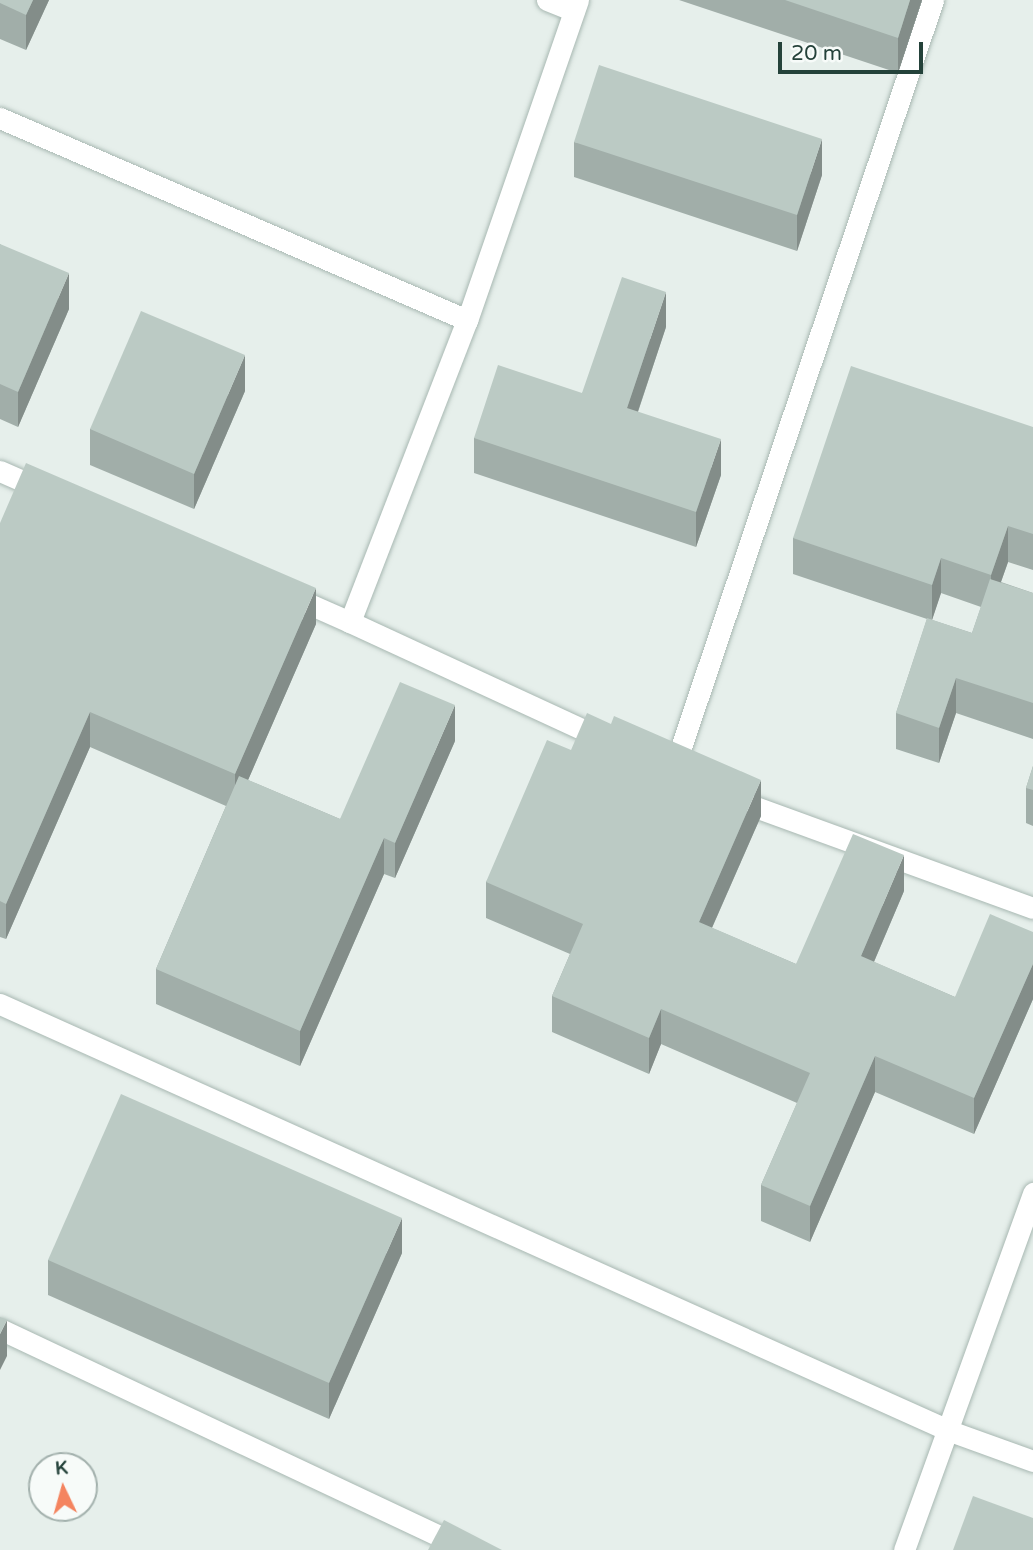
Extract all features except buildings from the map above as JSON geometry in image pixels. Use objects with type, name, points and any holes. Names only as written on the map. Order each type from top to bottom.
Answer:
[{"type":"street","points":[[350,622],[467,320],[576,6],[547,0]]},
{"type":"street","points":[[673,771],[933,0]]},
{"type":"street","points":[[0,118],[467,320]]},
{"type":"street","points":[[0,471],[62,498]]},
{"type":"street","points":[[275,589],[623,748]]},
{"type":"street","points":[[648,760],[704,786],[1033,908]]},
{"type":"street","points":[[0,1004],[950,1431],[1033,1461]]},
{"type":"street","points":[[904,1550],[950,1431],[1033,1194]]},
{"type":"street","points":[[0,1329],[469,1550]]}]
